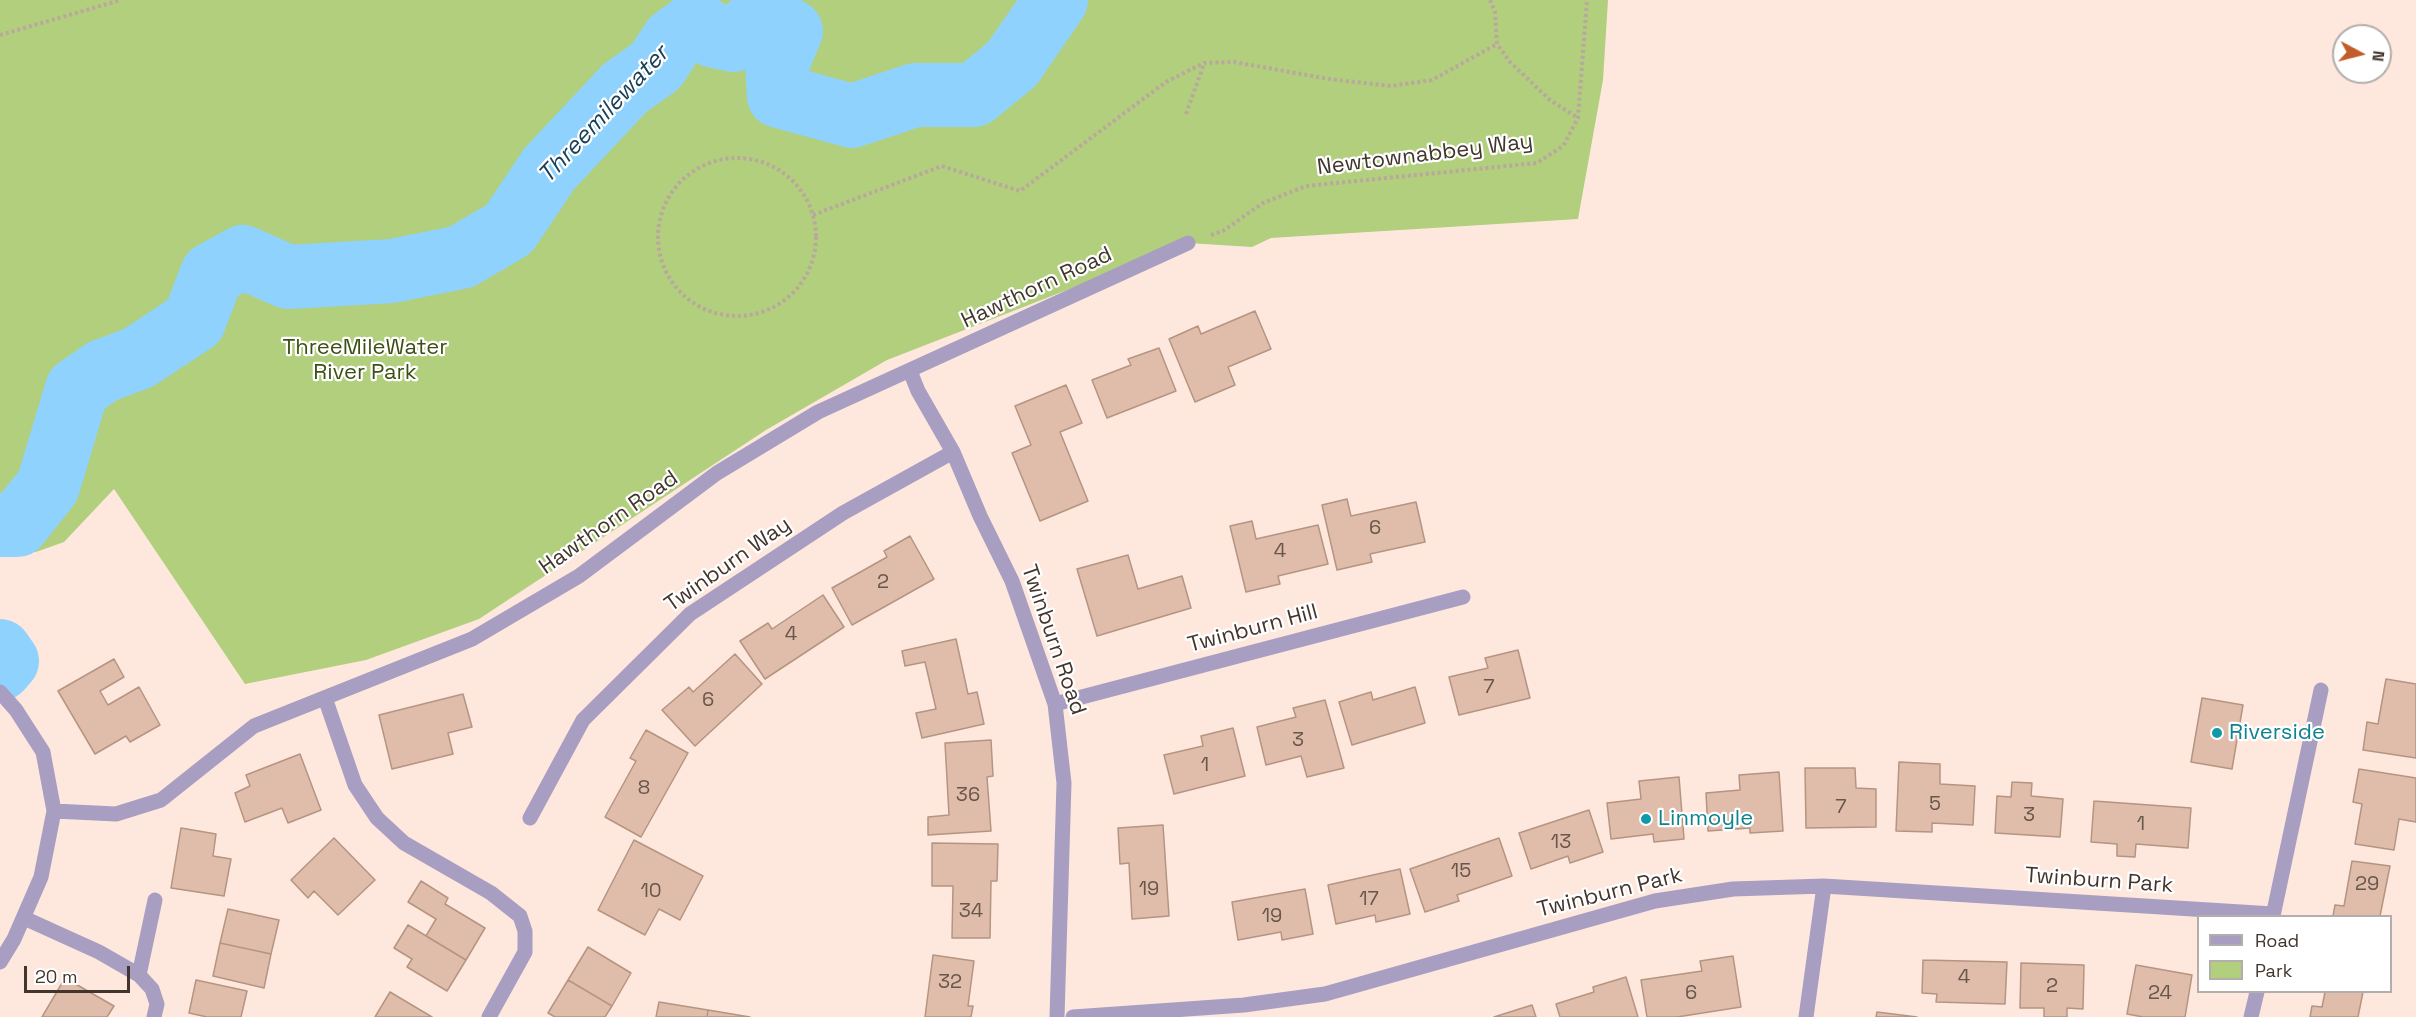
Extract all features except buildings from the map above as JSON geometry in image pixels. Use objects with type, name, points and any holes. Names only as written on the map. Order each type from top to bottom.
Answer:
[{"type":"street","name":"Hawthorn Road","points":[[54,811],[116,814],[161,800],[254,726],[472,639],[579,576],[727,467],[818,412],[1188,243]]},
{"type":"street","name":"Twinburn Road","points":[[910,371],[918,391],[953,452],[980,516],[1012,581],[1055,705],[1064,783],[1057,1017]]},
{"type":"street","name":"Twinburn Way","points":[[530,818],[583,720],[690,614],[843,513],[953,452]]},
{"type":"street","name":"Twinburn Hill","points":[[1055,705],[1463,597]]},
{"type":"street","points":[[2273,915],[2321,690]]},
{"type":"street","points":[[0,692],[16,710],[44,752],[54,811],[41,877],[24,918],[0,962]]},
{"type":"street","points":[[326,698],[355,785],[377,818],[404,843],[491,893],[520,916],[525,931],[525,952],[489,1017]]},
{"type":"street","points":[[1806,1017],[1824,886]]},
{"type":"street","name":"Twinburn Park","points":[[1073,1017],[1244,1005],[1325,994],[1655,901],[1733,889],[1824,886],[2273,915]]},
{"type":"street","points":[[139,975],[155,900]]},
{"type":"street","points":[[24,918],[99,952],[139,975],[152,989],[157,1004],[154,1017]]},
{"type":"street","points":[[2251,1017],[2257,993]]},
{"type":"path","points":[[0,35],[121,0]]},
{"type":"path","points":[[1490,0],[1495,12],[1497,44],[1510,62],[1550,100],[1578,118]]},
{"type":"path","name":"Newtownabbey Way","points":[[1188,243],[1223,231],[1263,203],[1306,186],[1537,163],[1563,146],[1578,118],[1587,0]]},
{"type":"path","points":[[813,215],[942,166],[1020,190],[1166,82],[1204,63],[1234,62],[1329,79],[1391,86],[1432,80],[1497,44]]},
{"type":"path","points":[[1186,114],[1204,63]]},
{"type":"path","points":[[737,158],[762,162],[785,174],[803,192],[813,215],[817,241],[811,267],[797,290],[776,307],[751,315],[725,316],[700,307],[679,291],[664,269],[658,243],[661,216],[672,193],[689,174],[712,162],[737,158]]},
{"type":"green space","name":"ThreeMileWater River Park","points":[[0,0],[1608,0],[1603,80],[1578,219],[1271,238],[1252,247],[1188,243],[887,360],[766,430],[479,619],[366,660],[245,684],[114,489],[64,542],[36,552],[0,555]]},
{"type":"waterway","name":"Threemilewater","points":[[0,525],[17,525],[48,486],[77,389],[103,371],[138,358],[194,321],[212,274],[243,257],[288,277],[392,271],[461,257],[509,229],[549,169],[625,88],[656,66],[673,40],[696,23],[714,36],[733,40],[762,17],[791,31],[777,64],[779,96],[852,116],[915,95],[974,95],[1012,64],[1056,0]]},
{"type":"waterway","name":"Threemilewater","points":[[0,651],[7,661],[0,669]]},
{"type":"place","name":"Riverside","points":[[2217,733]]},
{"type":"place","name":"Linmoyle","points":[[1646,819]]}]
